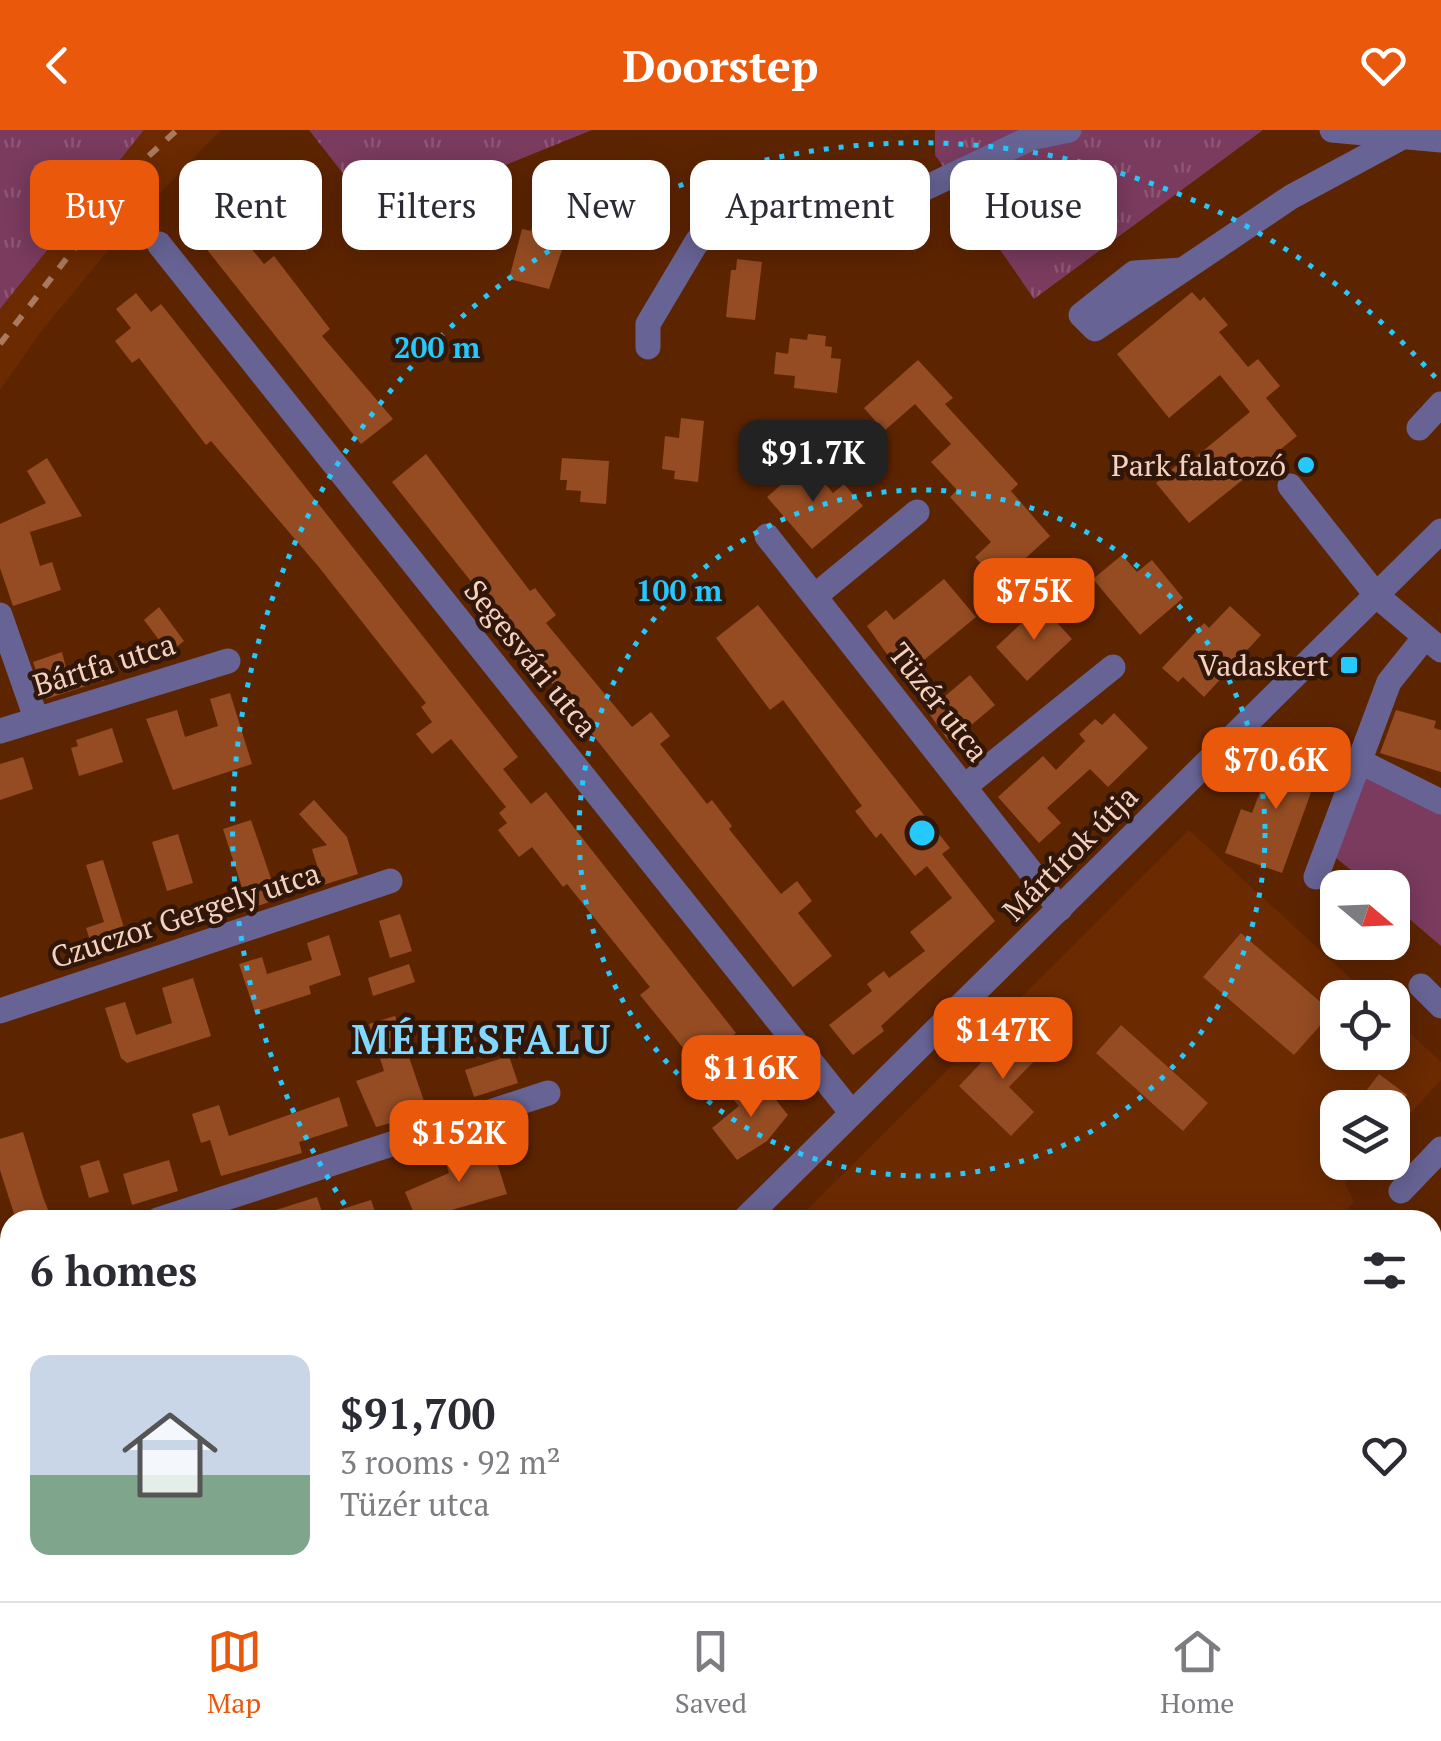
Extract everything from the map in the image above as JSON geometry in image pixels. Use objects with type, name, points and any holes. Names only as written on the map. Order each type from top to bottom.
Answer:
[{"type":"street","points":[[648,346],[648,324],[698,240],[756,221],[831,218],[900,200],[1031,138],[1069,130]]},
{"type":"street","points":[[1332,130],[1441,140]]},
{"type":"street","points":[[1182,270],[1291,197],[1408,134]]},
{"type":"street","name":"Segesvári utca","points":[[159,244],[851,1112]]},
{"type":"street","points":[[1420,428],[1441,404]]},
{"type":"street","points":[[1290,486],[1377,596],[1433,644],[1389,682],[1316,877]]},
{"type":"street","points":[[814,596],[918,512]]},
{"type":"street","name":"Mártírok útja","points":[[754,1210],[1441,531]]},
{"type":"street","name":"Tüzér utca","points":[[767,536],[1060,909]]},
{"type":"street","points":[[0,615],[36,718]]},
{"type":"street","name":"Bártfa utca","points":[[0,731],[228,661]]},
{"type":"street","points":[[964,787],[1113,667]]},
{"type":"street","points":[[1359,761],[1441,802]]},
{"type":"street","name":"Czuczor Gergely utca","points":[[0,1011],[390,880]]},
{"type":"street","points":[[1421,986],[1441,1006]]},
{"type":"street","points":[[189,1210],[548,1093]]},
{"type":"street","points":[[1401,1191],[1441,1149]]},
{"type":"shaded area","points":[[144,130],[221,130],[192,160],[179,160],[179,173],[159,194],[159,160],[120,160]]},
{"type":"shaded area","points":[[47,250],[109,250],[43,329],[0,390],[0,309]]},
{"type":"shaded area","points":[[1189,830],[1320,950],[1320,960],[1331,960],[1352,980],[1320,980],[1320,1070],[1410,1070],[1410,1033],[1441,1062],[1441,1080],[1410,1114],[1410,1090],[1320,1090],[1320,1180],[1348,1180],[1345,1183],[1354,1202],[1346,1210],[807,1210]]},
{"type":"green space","points":[[0,130],[144,130],[120,160],[30,160],[30,250],[47,250],[0,309]]},
{"type":"green space","points":[[309,130],[592,130],[512,162],[342,160],[342,172]]},
{"type":"green space","points":[[935,130],[1263,130],[1117,238],[1117,160],[950,160],[950,177],[935,155]]},
{"type":"green space","points":[[1000,250],[1100,250],[1034,299]]},
{"type":"green space","points":[[1366,776],[1441,814],[1441,946],[1410,920],[1410,870],[1351,870],[1336,858]]},
{"type":"building","points":[[532,227],[532,250],[562,250],[549,289],[509,279],[522,229],[531,231]]},
{"type":"building","points":[[207,250],[253,250],[264,264],[274,256],[330,329],[322,336],[393,419],[361,444]]},
{"type":"building","points":[[737,259],[762,262],[755,320],[726,317],[731,270],[736,270]]},
{"type":"building","points":[[1192,292],[1200,301],[1204,297],[1228,325],[1219,332],[1248,367],[1258,359],[1280,386],[1266,398],[1297,436],[1189,523],[1156,483],[1183,460],[1186,465],[1250,412],[1220,375],[1169,418],[1117,354]]},
{"type":"building","points":[[136,293],[151,312],[161,304],[518,757],[503,769],[531,804],[546,792],[736,1033],[697,1065],[640,995],[650,987],[567,884],[563,887],[532,847],[519,857],[498,830],[507,823],[499,813],[506,807],[451,739],[432,754],[416,734],[432,722],[421,707],[426,703],[318,566],[211,441],[206,445],[139,358],[132,363],[115,341],[131,328],[116,309]]},
{"type":"building","points":[[808,334],[826,336],[825,346],[832,347],[831,358],[841,359],[837,393],[794,388],[795,376],[774,374],[776,352],[788,354],[790,338],[807,340]]},
{"type":"building","points":[[918,360],[953,398],[945,404],[1018,484],[1011,491],[1050,536],[998,583],[975,557],[991,542],[950,497],[957,490],[931,462],[951,444],[915,404],[884,431],[864,408]]},
{"type":"building","points":[[681,418],[704,421],[698,482],[674,479],[675,471],[662,469],[665,436],[679,438]]},
{"type":"building","points":[[426,454],[530,591],[535,588],[556,615],[546,623],[632,727],[651,712],[670,736],[660,744],[707,804],[712,800],[732,826],[729,829],[781,894],[797,881],[812,901],[798,913],[832,956],[793,987],[392,482]]},
{"type":"building","points":[[47,458],[82,516],[30,532],[26,519],[40,566],[52,562],[61,590],[13,606],[0,568],[0,524],[46,503],[27,471]]},
{"type":"building","points":[[562,458],[609,461],[606,504],[580,502],[581,491],[566,490],[567,480],[560,480]]},
{"type":"building","points":[[807,462],[833,493],[844,484],[863,506],[812,549],[767,497]]},
{"type":"building","points":[[1122,555],[1137,572],[1152,560],[1183,598],[1140,635],[1093,579]]},
{"type":"building","points":[[944,579],[976,617],[918,665],[944,697],[970,675],[995,705],[950,743],[867,626],[886,610],[894,620]]},
{"type":"building","points":[[758,605],[950,848],[942,854],[995,921],[881,1026],[884,1031],[853,1055],[829,1025],[872,991],[867,984],[884,971],[889,978],[925,951],[910,932],[952,898],[927,866],[915,876],[881,833],[876,838],[855,811],[862,806],[783,700],[770,710],[716,638]]},
{"type":"building","points":[[1041,605],[1072,639],[1027,681],[996,647]]},
{"type":"building","points":[[1230,606],[1261,635],[1204,697],[1183,677],[1178,682],[1162,668],[1204,623],[1209,628]]},
{"type":"building","points":[[159,607],[184,641],[169,653],[144,620]]},
{"type":"building","points":[[62,652],[66,668],[98,658],[105,680],[46,699],[33,662]]},
{"type":"building","points":[[230,693],[252,764],[173,790],[146,719],[177,710],[185,737],[218,726],[210,699]]},
{"type":"building","points":[[1396,710],[1436,721],[1434,728],[1441,730],[1441,772],[1380,753]]},
{"type":"building","points":[[1114,713],[1148,748],[1108,787],[1090,769],[1047,808],[1061,823],[1039,843],[998,797],[1043,756],[1056,770],[1085,741],[1079,734],[1095,719],[1102,725]]},
{"type":"building","points":[[112,728],[123,762],[79,776],[71,748],[78,746],[76,740]]},
{"type":"building","points":[[1287,746],[1323,759],[1282,873],[1225,853],[1241,809],[1252,813],[1272,760],[1281,763]]},
{"type":"building","points":[[23,757],[33,789],[0,800],[0,764]]},
{"type":"building","points":[[314,800],[347,837],[358,874],[323,885],[312,849],[327,845],[299,814]]},
{"type":"building","points":[[251,820],[278,899],[249,909],[223,829]]},
{"type":"building","points":[[178,834],[193,883],[167,891],[152,842]]},
{"type":"building","points":[[103,860],[130,947],[96,958],[86,928],[104,922],[86,865]]},
{"type":"building","points":[[400,914],[412,951],[390,958],[379,921]]},
{"type":"building","points":[[1241,933],[1320,1002],[1320,1026],[1294,1055],[1203,977]]},
{"type":"building","points":[[329,935],[341,975],[309,986],[311,994],[255,1012],[239,964],[262,957],[267,974],[312,960],[307,943]]},
{"type":"building","points":[[409,964],[415,982],[373,996],[368,978]]},
{"type":"building","points":[[193,978],[211,1036],[127,1063],[121,1058],[105,1008],[125,1002],[136,1035],[172,1023],[162,988]]},
{"type":"building","points":[[395,1016],[428,1113],[376,1127],[356,1081],[384,1071],[369,1024]]},
{"type":"building","points":[[1121,1025],[1208,1103],[1183,1131],[1096,1053]]},
{"type":"building","points":[[1014,1028],[1041,1054],[1009,1087],[1034,1112],[1011,1136],[959,1086]]},
{"type":"building","points":[[509,1056],[518,1083],[474,1097],[465,1070]]},
{"type":"building","points":[[1379,1074],[1400,1090],[1367,1090]]},
{"type":"building","points":[[758,1077],[788,1115],[767,1141],[737,1160],[712,1128],[739,1106],[732,1098]]},
{"type":"building","points":[[339,1097],[348,1126],[299,1142],[302,1153],[221,1176],[210,1140],[201,1143],[192,1114],[219,1105],[229,1136]]},
{"type":"building","points":[[23,1132],[48,1210],[13,1210],[0,1170],[0,1139]]},
{"type":"building","points":[[464,1148],[467,1158],[493,1150],[507,1194],[452,1210],[413,1210],[405,1192],[449,1173],[443,1155]]},
{"type":"building","points":[[99,1160],[109,1192],[89,1198],[80,1166]]},
{"type":"building","points":[[169,1160],[178,1191],[132,1205],[123,1174]]},
{"type":"building","points":[[317,1197],[321,1210],[276,1210]]},
{"type":"building","points":[[371,1200],[374,1210],[339,1210]]},
{"type":"railway","points":[[0,344],[140,164],[177,130]]},
{"type":"place","name":"Park falatozó","points":[[1306,465]]},
{"type":"place","name":"Vadaskert","points":[[1349,665]]},
{"type":"district","name":"MÉHESFALU","points":[[482,1038]]}]
